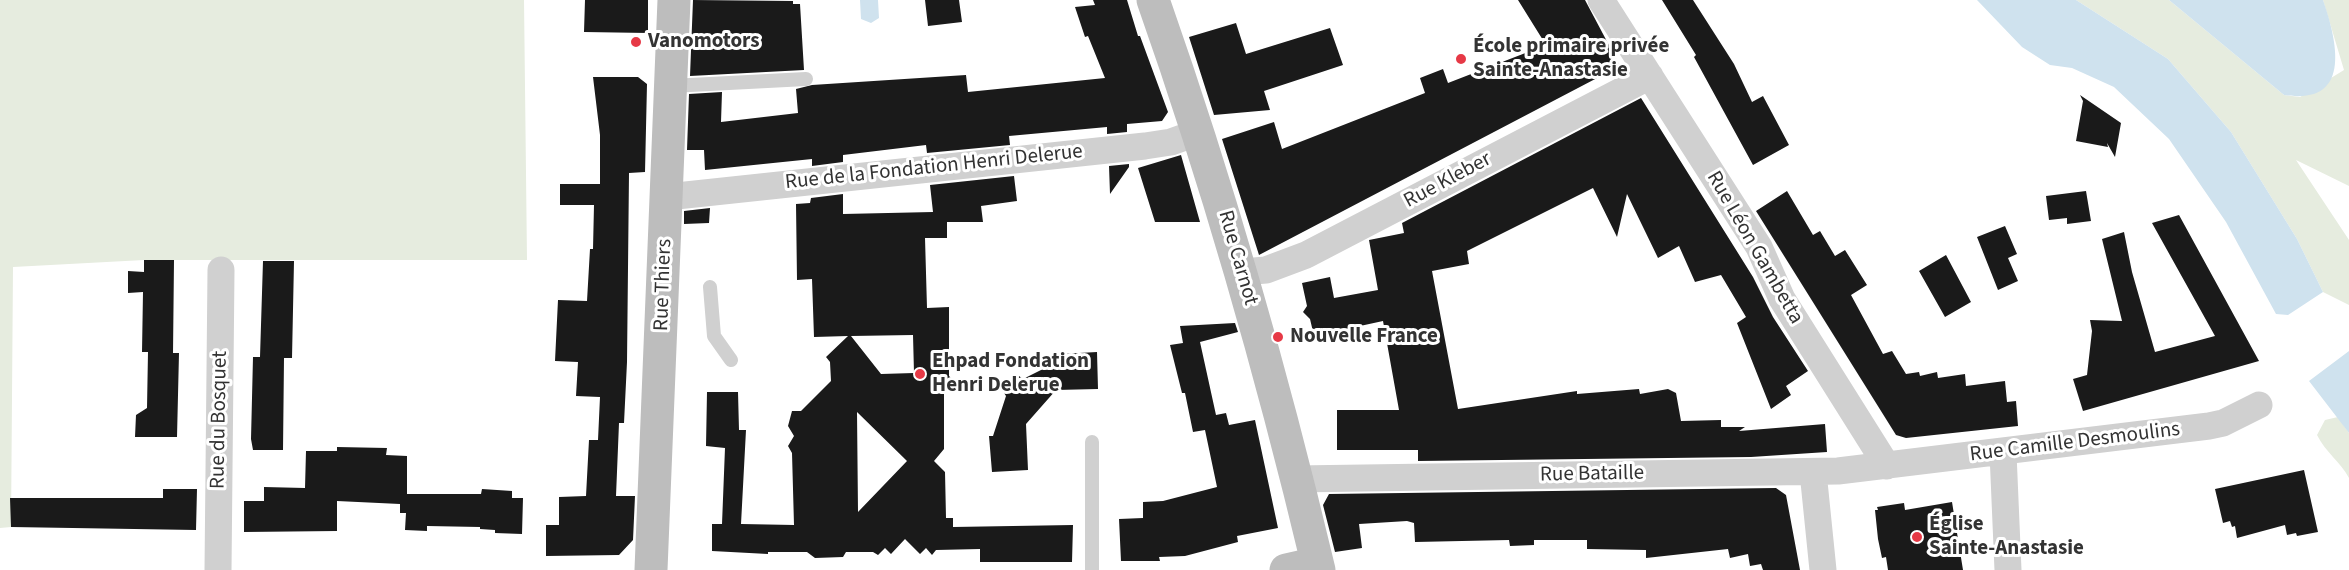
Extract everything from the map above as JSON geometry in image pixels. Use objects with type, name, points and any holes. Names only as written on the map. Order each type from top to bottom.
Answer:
[{"type":"main road","name":"Rue Thiers","points":[[651,570],[674,0]]},
{"type":"main road","name":"Rue Carnot","points":[[1154,0],[1199,132],[1242,272],[1307,520],[1307,568]]},
{"type":"street","name":"Rue Léon Gambetta","points":[[1601,0],[1758,247],[1782,299],[1887,466]]},
{"type":"street","name":"Rue Kleber","points":[[1242,272],[1266,270],[1318,250],[1650,76]]},
{"type":"street","name":"Rue de la Fondation Henri Delerue","points":[[667,197],[1160,144],[1199,132]]},
{"type":"street","name":"Rue du Bosquet","points":[[218,570],[221,270]]},
{"type":"street","name":"Rue Camille Desmoulins","points":[[1887,466],[2216,424],[2259,405]]},
{"type":"street","points":[[2003,453],[2008,570]]},
{"type":"street","name":"Rue Bataille","points":[[1296,479],[1813,472],[1887,466]]},
{"type":"street","points":[[1813,472],[1823,570]]},
{"type":"lane","points":[[671,86],[806,79]]},
{"type":"lane","points":[[710,287],[714,336],[731,360]]},
{"type":"lane","points":[[1092,442],[1092,570]]},
{"type":"shaded area","points":[[0,0],[524,0],[527,260],[144,260],[13,267],[11,527],[0,528]]},
{"type":"shaded area","points":[[2076,0],[2169,0],[2284,95],[2300,97],[2344,70],[2323,0],[2349,0],[2349,186],[2296,160],[2349,240],[2349,305],[2323,292],[2297,239],[2231,132],[2168,59]]},
{"type":"shaded area","points":[[2338,417],[2349,433],[2349,478],[2317,435],[2325,420]]},
{"type":"water","points":[[860,0],[878,0],[879,18],[871,23],[861,19]]},
{"type":"water","points":[[1977,0],[2076,0],[2168,59],[2231,132],[2297,239],[2323,292],[2288,315],[2276,314],[2226,222],[2169,139],[2114,87],[2072,68],[2050,65],[2022,47]]},
{"type":"water","points":[[2169,0],[2323,0],[2335,54],[2334,70],[2329,82],[2320,91],[2305,96],[2284,95]]},
{"type":"water","points":[[2349,351],[2349,433],[2309,381]]},
{"type":"building","points":[[585,0],[648,0],[648,33],[584,32]]},
{"type":"building","points":[[693,0],[793,1],[793,4],[800,4],[804,70],[690,76]]},
{"type":"building","points":[[925,0],[959,0],[962,22],[928,26]]},
{"type":"building","points":[[1093,0],[1127,0],[1138,36],[1140,36],[1168,112],[1162,121],[1127,124],[1127,132],[1107,134],[1107,127],[1009,136],[1010,145],[927,153],[926,145],[843,155],[843,162],[812,166],[812,159],[705,170],[704,150],[687,150],[689,94],[722,92],[721,122],[798,113],[796,89],[812,85],[966,75],[968,92],[1105,78],[1088,36],[1085,37],[1075,7],[1095,5]]},
{"type":"building","points":[[1518,0],[1585,0],[1620,66],[1259,255],[1222,139],[1274,122],[1282,149],[1425,93],[1420,78],[1443,69],[1448,83],[1546,45]]},
{"type":"building","points":[[1662,0],[1693,0],[1734,64],[1752,102],[1763,96],[1789,145],[1753,165],[1694,57],[1696,55]]},
{"type":"building","points":[[1236,23],[1246,54],[1330,28],[1343,65],[1264,91],[1270,110],[1214,115],[1189,37]]},
{"type":"building","points":[[593,77],[638,77],[647,84],[645,172],[629,173],[627,362],[624,423],[619,423],[616,496],[635,496],[633,540],[619,555],[546,556],[546,525],[559,525],[559,497],[586,496],[589,440],[598,440],[600,397],[576,396],[578,362],[555,361],[558,300],[587,301],[590,249],[593,249],[594,205],[560,205],[560,184],[600,184],[600,135]]},
{"type":"building","points":[[2080,95],[2121,123],[2115,157],[2107,143],[2108,147],[2076,141],[2083,101]]},
{"type":"building","points":[[1641,98],[1753,277],[1773,317],[1808,371],[1786,386],[1791,395],[1771,409],[1737,323],[1746,317],[1721,275],[1695,282],[1679,246],[1658,258],[1627,194],[1617,237],[1593,188],[1467,251],[1469,264],[1432,271],[1458,409],[1577,391],[1577,394],[1639,389],[1640,394],[1668,389],[1676,393],[1681,421],[1721,420],[1721,427],[1745,427],[1739,431],[1825,424],[1827,452],[1751,457],[1418,461],[1418,450],[1337,450],[1337,410],[1399,410],[1383,321],[1314,336],[1310,319],[1303,312],[1307,306],[1302,283],[1330,277],[1334,298],[1378,290],[1369,240],[1404,233],[1402,223]]},
{"type":"building","points":[[1181,155],[1200,222],[1155,222],[1138,168]]},
{"type":"building","points":[[1129,164],[1129,167],[1110,194],[1109,166]]},
{"type":"building","name":"Ehpad Fondation Henri Delerue","points":[[1014,176],[1017,201],[981,206],[983,222],[947,222],[947,238],[925,238],[927,308],[949,307],[949,376],[954,381],[944,391],[944,449],[934,461],[945,472],[946,518],[953,518],[953,527],[1073,525],[1072,562],[980,562],[980,549],[936,550],[932,555],[926,548],[920,554],[905,539],[891,554],[885,548],[878,555],[873,552],[846,552],[843,557],[815,558],[807,552],[768,552],[768,554],[712,551],[712,524],[722,524],[725,448],[706,446],[707,392],[738,392],[739,430],[746,430],[741,524],[794,525],[792,453],[788,446],[794,436],[788,426],[792,411],[801,411],[831,381],[830,362],[826,357],[848,336],[814,337],[812,279],[797,280],[796,204],[810,203],[811,198],[843,194],[843,214],[933,212],[930,185]],"holes":[[[913,335],[914,373],[881,374],[851,336]],[[857,412],[907,461],[858,512]]]},
{"type":"building","points":[[1787,191],[1813,235],[1820,231],[1835,256],[1845,250],[1867,285],[1851,295],[1883,354],[1892,351],[1906,374],[1919,372],[1920,376],[1937,372],[1938,378],[1965,374],[1966,386],[2005,381],[2007,402],[2016,401],[2018,426],[1906,438],[1896,435],[1756,211]]},
{"type":"building","points":[[2086,191],[2091,221],[2067,224],[2067,218],[2049,220],[2046,196]]},
{"type":"building","points":[[710,208],[709,223],[684,224],[684,211]]},
{"type":"building","points":[[2179,215],[2259,361],[2083,411],[2073,379],[2087,375],[2092,331],[2090,320],[2122,321],[2102,239],[2124,232],[2132,272],[2155,352],[2215,336],[2152,223]]},
{"type":"building","points":[[2005,226],[2017,254],[2008,258],[2018,281],[1998,290],[1977,237]]},
{"type":"building","points":[[1946,255],[1971,302],[1945,317],[1919,271]]},
{"type":"building","points":[[144,260],[174,260],[173,353],[179,353],[177,437],[135,437],[136,415],[147,408],[148,352],[142,352],[143,292],[128,293],[128,271],[144,272]]},
{"type":"building","points":[[263,261],[294,261],[292,358],[284,358],[283,450],[253,450],[251,439],[253,357],[260,357]]},
{"type":"building","points":[[1235,323],[1238,332],[1200,342],[1216,415],[1226,413],[1229,425],[1255,420],[1278,528],[1237,536],[1238,542],[1185,556],[1159,557],[1160,561],[1121,561],[1119,519],[1143,518],[1143,502],[1163,501],[1217,487],[1205,430],[1193,432],[1185,393],[1182,393],[1170,345],[1183,343],[1180,326]]},
{"type":"building","points":[[1097,352],[1098,389],[1056,390],[1026,424],[1028,470],[992,472],[989,436],[993,436],[1006,396],[1004,393],[1019,376],[1023,379],[1061,360],[1061,354]]},
{"type":"building","points":[[337,447],[387,448],[386,455],[407,456],[407,494],[481,494],[482,489],[512,491],[512,498],[523,498],[522,534],[495,533],[495,530],[480,529],[480,527],[427,526],[427,531],[405,530],[406,513],[400,513],[400,504],[337,501],[337,531],[244,532],[244,501],[264,501],[264,487],[305,488],[306,451],[337,451]]},
{"type":"building","points":[[2304,470],[2318,532],[2297,536],[2296,533],[2287,535],[2285,525],[2237,538],[2235,526],[2232,527],[2230,521],[2223,523],[2215,489]]},
{"type":"building","points":[[1776,488],[1786,495],[1800,570],[1763,570],[1761,564],[1750,566],[1748,554],[1730,558],[1728,549],[1646,558],[1646,550],[1587,549],[1587,540],[1534,540],[1534,545],[1510,546],[1509,540],[1415,542],[1414,523],[1407,521],[1359,524],[1362,548],[1335,552],[1323,505],[1329,494]]},
{"type":"building","points":[[163,489],[197,489],[196,530],[11,527],[10,498],[163,498]]},
{"type":"building","name":"Église Sainte-Anastasie","points":[[1952,502],[1963,570],[1888,570],[1886,557],[1882,558],[1878,539],[1875,510],[1878,510],[1877,507],[1904,503],[1905,510]]},
{"type":"place","name":"Vanomotors","points":[[636,42]]},
{"type":"place","name":"École primaire privée Sainte-Anastasie","points":[[1461,59]]},
{"type":"place","name":"Nouvelle France","points":[[1278,337]]},
{"type":"place","name":"Ehpad Fondation Henri Delerue","points":[[920,374]]},
{"type":"place","name":"Église Sainte-Anastasie","points":[[1917,537]]}]
